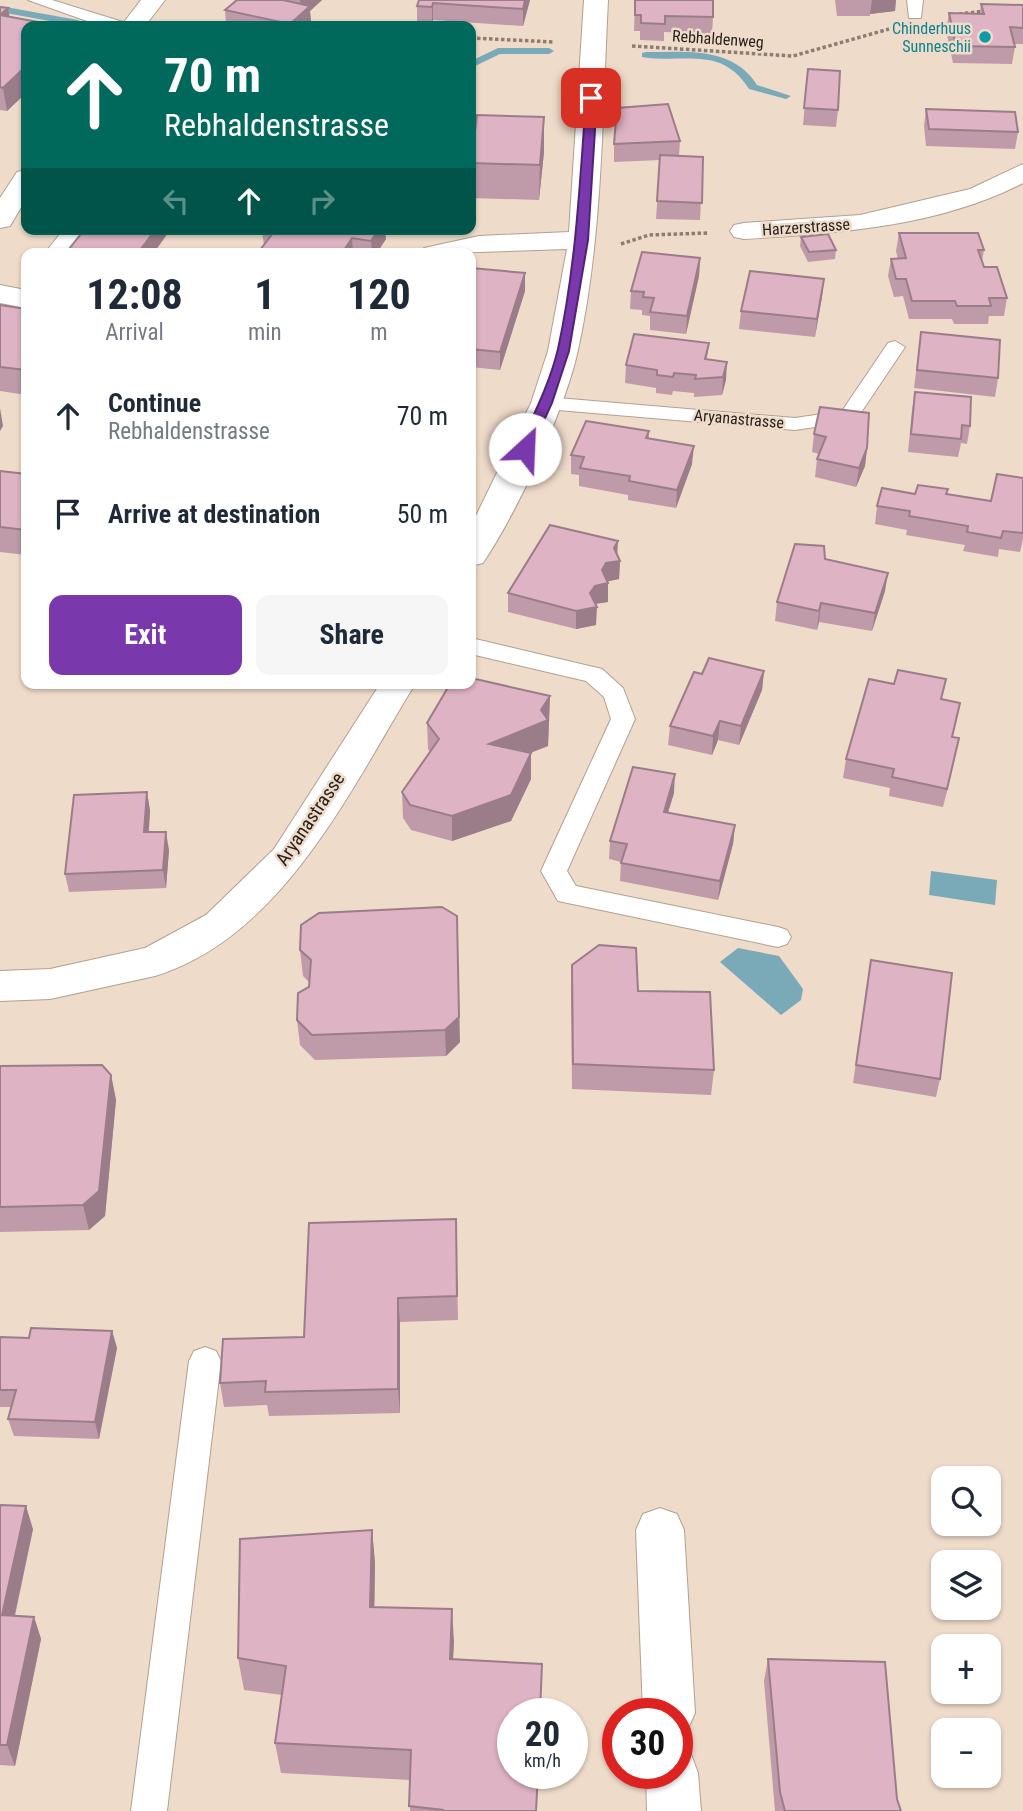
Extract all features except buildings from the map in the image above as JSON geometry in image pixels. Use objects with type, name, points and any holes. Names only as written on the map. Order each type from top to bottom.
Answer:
[{"type":"street","points":[[137,21],[153,0]]},
{"type":"street","points":[[476,546],[546,403],[563,351],[582,240],[596,0]]},
{"type":"street","name":"Harzerstrasse","points":[[744,231],[860,223],[979,195],[1023,172]]},
{"type":"street","points":[[0,220],[21,186]]},
{"type":"street","points":[[462,248],[480,244],[582,240]]},
{"type":"street","name":"Aryanastrasse","points":[[0,986],[50,984],[155,961],[220,925],[287,859],[395,689]]},
{"type":"street","points":[[660,1530],[668,1698]]},
{"type":"street","points":[[673,1789],[674,1811]]},
{"type":"lane","points":[[36,0],[101,21]]},
{"type":"lane","name":"Aryanastrasse","points":[[546,403],[795,424],[849,416],[895,347]]},
{"type":"lane","points":[[476,647],[594,675],[615,694],[624,719],[554,871],[568,894],[778,937]]},
{"type":"lane","points":[[149,1811],[205,1361]]},
{"type":"path","points":[[476,38],[595,44]]},
{"type":"path","name":"Rebhaldenweg","points":[[642,47],[793,56]]},
{"type":"path","name":"Harzerstrasse","points":[[582,240],[612,245],[632,243],[649,235],[744,231]]},
{"type":"water","points":[[931,871],[997,880],[995,905],[929,895]]},
{"type":"water","points":[[738,948],[779,956],[803,989],[801,1000],[781,1015],[720,962]]},
{"type":"waterway","points":[[0,9],[67,21]]},
{"type":"waterway","points":[[476,62],[498,51],[549,51]]},
{"type":"waterway","points":[[646,55],[707,56],[721,60],[734,65],[745,74],[753,87],[786,96]]},
{"type":"place","name":"Chinderhuus Sunneschii","points":[[985,37]]},
{"type":"route","points":[[525,449],[546,403],[563,351],[582,240],[591,98]]}]
